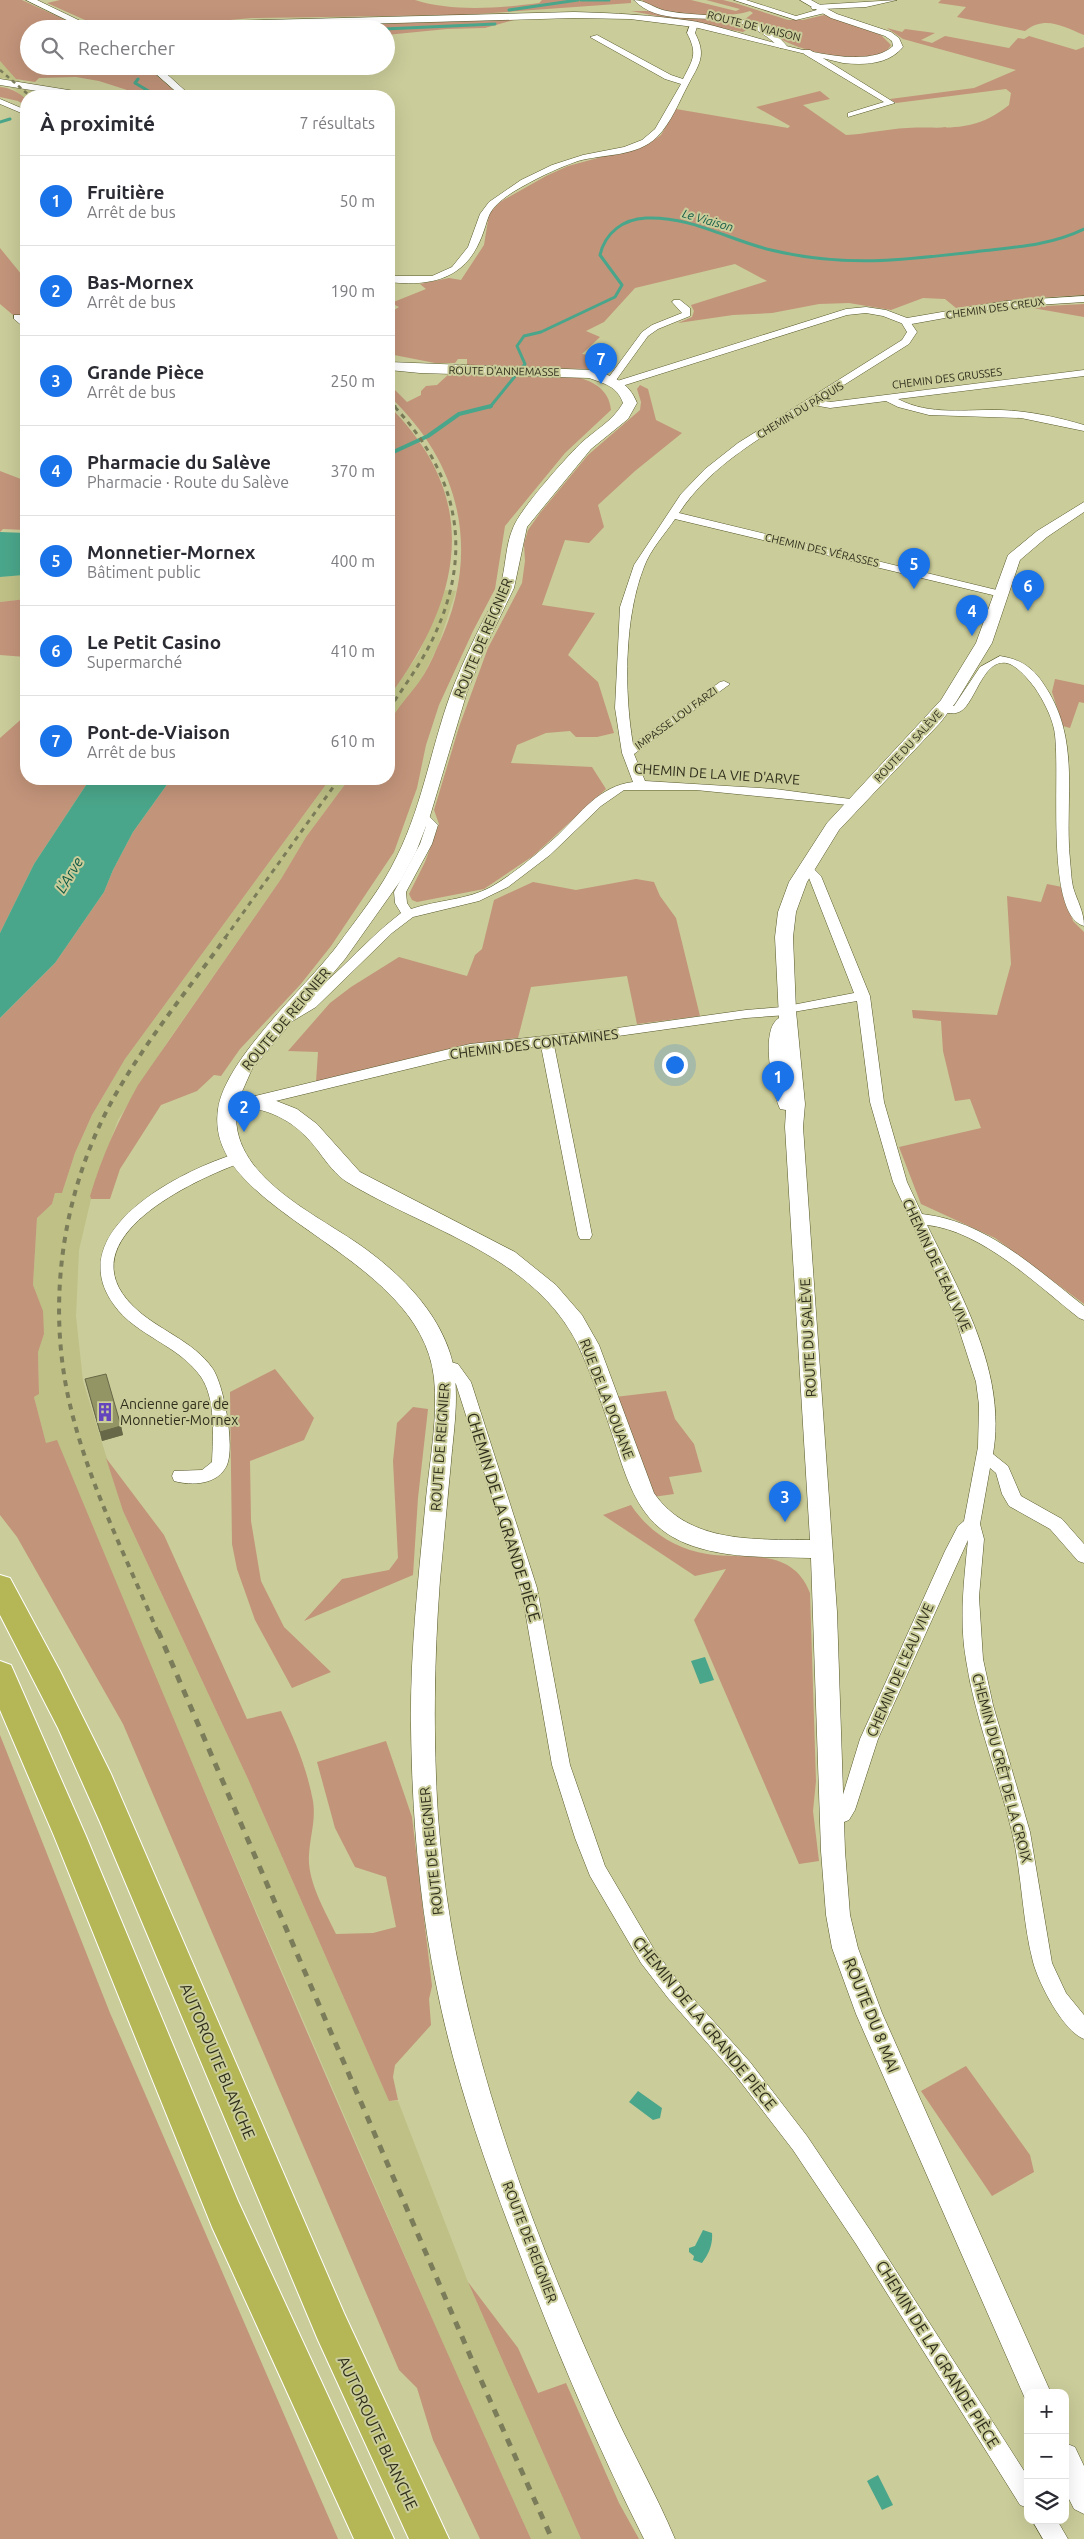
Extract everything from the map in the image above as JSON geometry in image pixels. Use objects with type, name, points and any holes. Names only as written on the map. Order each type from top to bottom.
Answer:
[{"type":"highway","name":"AUTOROUTE BLANCHE","points":[[0,1587],[69,1716],[111,1808],[353,2381],[429,2539]]},
{"type":"highway","points":[[0,1674],[70,1836],[225,2214],[374,2539]]},
{"type":"main road","points":[[0,82],[50,90]]},
{"type":"main road","name":"ROUTE D'ANNEMASSE","points":[[395,366],[450,370],[568,372],[597,376],[615,382]]},
{"type":"main road","name":"ROUTE DE REIGNIER","points":[[615,382],[629,395],[630,404],[627,411],[592,440],[534,507],[520,527],[507,588],[480,642],[459,692],[422,816],[408,852],[376,905],[339,955],[280,1022],[245,1066],[229,1099],[227,1128],[238,1158],[248,1172],[265,1188],[356,1253],[405,1295],[430,1330],[443,1366],[444,1424],[422,1672],[425,1800],[440,1939],[458,2026],[472,2078],[527,2238],[620,2463],[660,2539]]},
{"type":"main road","name":"ROUTE DU SALÈVE","points":[[821,1549],[794,1127],[779,1072],[778,1043],[787,1010],[785,924],[792,897],[806,868],[833,827],[943,709],[984,643],[1010,566],[1017,555],[1042,534],[1084,506]]},
{"type":"main road","name":"RUE DE LA DOUANE","points":[[229,1099],[275,1105],[297,1116],[321,1140],[342,1168],[353,1177],[508,1257],[528,1270],[556,1297],[577,1325],[592,1352],[644,1493],[657,1513],[667,1521],[686,1533],[717,1543],[821,1549]]},
{"type":"main road","name":"ROUTE DU 8 MAI","points":[[821,1549],[830,1717],[834,1882],[838,1915],[856,1981],[1035,2389]]},
{"type":"main road","points":[[1069,2466],[1084,2499]]},
{"type":"street","points":[[30,0],[73,20]]},
{"type":"street","points":[[638,0],[647,7],[665,12],[726,17],[742,21],[777,39],[783,46]]},
{"type":"street","points":[[738,0],[791,18],[807,17],[818,9],[866,5],[894,0]]},
{"type":"street","name":"ROUTE DE VIAISON","points":[[380,20],[574,15],[630,16],[694,24],[830,58],[860,61],[883,58],[898,47],[896,40],[888,34],[818,9],[804,0]]},
{"type":"street","points":[[395,279],[425,281],[442,277],[456,270],[467,257],[479,232],[484,212],[492,203],[553,168],[578,159],[634,146],[648,139],[658,128],[700,53],[691,33],[694,24]]},
{"type":"street","points":[[594,38],[668,77],[684,82]]},
{"type":"street","points":[[807,52],[891,102],[851,115]]},
{"type":"street","points":[[162,75],[179,90]]},
{"type":"street","points":[[0,101],[20,110]]},
{"type":"street","name":"CHEMIN DES CREUX","points":[[906,322],[1006,304],[1084,299]]},
{"type":"street","points":[[615,382],[645,334],[655,327],[686,314],[687,310],[677,302]]},
{"type":"street","points":[[615,382],[835,314],[854,311],[875,311],[896,316],[906,322]]},
{"type":"street","name":"CHEMIN DU PÂQUIS","points":[[640,784],[628,753],[621,708],[626,607],[639,564],[695,483],[726,457],[906,342],[912,332],[906,322]]},
{"type":"street","name":"CHEMIN DES GRUSSES","points":[[814,402],[830,406],[1084,372]]},
{"type":"street","points":[[889,398],[898,404],[919,410],[1023,415],[1084,428]]},
{"type":"street","name":"CHEMIN DES VÉRASSES","points":[[672,514],[1001,594]]},
{"type":"street","points":[[943,709],[952,710],[958,708],[984,669],[992,663],[1004,661],[1016,663],[1036,679],[1060,728],[1063,853],[1072,902],[1079,917],[1084,922]]},
{"type":"street","name":"IMPASSE LOU FARZI","points":[[628,753],[724,684]]},
{"type":"street","name":"CHEMIN DE LA VIE D'ARVE","points":[[280,1022],[311,1004],[387,930],[408,914],[424,908],[474,897],[496,889],[561,840],[606,796],[619,787],[628,784],[640,784],[809,797],[854,803]]},
{"type":"street","points":[[408,914],[401,902],[400,892],[426,844],[432,826],[422,816]]},
{"type":"street","name":"CHEMIN DE L'EAU VIVE","points":[[806,868],[815,876],[862,996],[867,1016],[877,1102],[900,1182],[915,1218],[952,1291],[978,1360],[987,1405],[984,1456],[972,1524],[964,1531],[953,1551],[869,1738],[849,1804],[843,1814],[832,1819]]},
{"type":"street","name":"CHEMIN DES CONTAMINES","points":[[255,1101],[470,1049],[610,1034],[746,1014],[787,1010],[862,996]]},
{"type":"street","points":[[547,1041],[564,1137],[585,1235]]},
{"type":"street","points":[[180,1476],[194,1478],[210,1475],[220,1463],[218,1417],[212,1384],[207,1374],[191,1356],[147,1326],[119,1300],[112,1288],[107,1271],[109,1253],[118,1233],[147,1204],[195,1175],[238,1158]]},
{"type":"street","points":[[915,1218],[942,1222],[978,1237],[1084,1314]]},
{"type":"street","name":"CHEMIN DE LA GRANDE PIÈCE","points":[[443,1366],[452,1368],[463,1382],[528,1588],[561,1765],[584,1838],[597,1870],[622,1916],[648,1957],[675,1992],[743,2069],[800,2143],[868,2243],[1024,2491]]},
{"type":"street","points":[[984,1456],[1002,1467],[1010,1492],[1016,1501],[1056,1524],[1084,1556]]},
{"type":"street","name":"CHEMIN DU CRÊT DE LA CROIX","points":[[972,1524],[976,1538],[971,1628],[978,1682],[1021,1832],[1043,1962],[1059,1999],[1084,2030]]},
{"type":"street","points":[[1046,2524],[1057,2539]]},
{"type":"shaded area","points":[[0,0],[22,0],[65,20],[20,20],[20,75],[156,75],[173,90],[127,90],[99,81],[76,77],[39,78],[35,82],[16,79],[0,61]]},
{"type":"shaded area","points":[[60,0],[415,0],[444,6],[477,8],[525,5],[539,3],[542,0],[631,0],[631,3],[463,15],[252,18],[230,20],[85,20],[47,3]]},
{"type":"shaded area","points":[[642,0],[691,0],[736,11],[740,9],[706,0],[723,0],[788,20],[803,20],[824,15],[881,35],[891,45],[884,52],[874,56],[861,58],[832,55],[796,46],[744,20],[753,13],[750,11],[726,15],[694,15],[663,10],[651,6]]},
{"type":"shaded area","points":[[941,0],[1084,0],[1084,35],[1062,26],[1047,23],[1033,26],[1025,31],[957,17],[966,7],[938,3]]},
{"type":"shaded area","points":[[631,11],[654,11],[740,22],[751,27],[743,32]]},
{"type":"shaded area","points":[[514,20],[485,28],[447,29],[395,34],[395,23]]},
{"type":"shaded area","points":[[887,28],[902,32],[905,29],[935,33],[921,40],[932,43],[945,36],[1009,48],[1018,38],[1024,39],[1029,36],[1076,50],[1084,47],[1084,295],[1020,299],[956,308],[945,299],[923,298],[891,310],[849,303],[819,304],[772,313],[733,315],[678,323],[692,317],[694,311],[691,305],[767,281],[735,264],[635,288],[604,322],[586,331],[600,337],[582,354],[597,356],[589,369],[467,367],[467,359],[458,359],[455,363],[435,363],[395,355],[395,309],[399,307],[395,305],[395,301],[426,289],[420,284],[449,278],[461,280],[484,245],[489,214],[500,202],[568,166],[646,145],[661,135],[676,109],[788,128],[790,126],[756,107],[820,91],[830,99],[803,105],[846,135],[899,129],[960,127],[984,121],[1009,105],[1011,93],[1006,89],[896,103],[890,99],[974,88],[1016,70],[903,39]]},
{"type":"shaded area","points":[[0,61],[28,90],[20,90],[20,94],[12,88],[16,88],[5,78],[0,78]]},
{"type":"shaded area","points":[[0,87],[11,89],[20,94],[20,102],[18,101],[0,97]]},
{"type":"shaded area","points":[[0,248],[20,273],[20,321],[0,304]]},
{"type":"shaded area","points":[[1084,304],[1084,317],[1027,307]]},
{"type":"shaded area","points":[[450,373],[572,376],[598,386],[607,396],[611,410],[565,453],[505,526],[495,589],[473,631],[439,705],[426,745],[417,788],[394,852],[331,946],[300,985],[240,1049],[221,1076],[214,1075],[197,1091],[161,1105],[120,1169],[110,1199],[91,1199],[90,1196],[105,1153],[138,1085],[281,879],[306,837],[345,785],[395,785],[395,714],[419,682],[435,652],[451,614],[459,580],[461,546],[458,513],[449,482],[434,452],[414,423],[395,402],[395,390],[407,402],[421,395],[421,391],[426,386],[437,385]]},
{"type":"shaded area","points":[[640,385],[648,389],[656,420],[682,433],[635,471],[598,505],[604,527],[589,543],[565,540],[542,605],[595,613],[568,655],[598,682],[614,733],[597,737],[576,737],[570,731],[546,733],[517,745],[511,763],[592,767],[606,789],[533,856],[484,889],[417,902],[412,900],[409,894],[425,862],[439,824],[434,810],[459,727],[488,648],[522,583],[525,561],[524,544],[528,530],[588,455],[640,410],[641,402],[637,389]]},
{"type":"shaded area","points":[[395,413],[419,441],[439,477],[450,514],[452,550],[446,587],[433,623],[414,660],[395,688]]},
{"type":"shaded area","points":[[0,471],[20,479],[20,530],[3,529],[0,532]]},
{"type":"shaded area","points":[[20,575],[20,600],[0,602],[0,577]]},
{"type":"shaded area","points":[[445,590],[456,591],[438,646],[421,680],[395,716],[395,688],[419,653]]},
{"type":"shaded area","points":[[20,600],[20,657],[0,655],[0,602]]},
{"type":"shaded area","points":[[1055,679],[1084,685],[1084,703],[1079,702],[1070,728],[1063,726],[1052,692]]},
{"type":"shaded area","points":[[20,720],[20,785],[86,785],[34,864],[0,933],[0,738]]},
{"type":"shaded area","points":[[167,785],[326,785],[125,1059],[92,1115],[75,1153],[62,1193],[55,1193],[52,1204],[37,1218],[33,1285],[43,1311],[44,1334],[38,1352],[39,1394],[34,1397],[46,1443],[57,1440],[172,1716],[290,1991],[409,2266],[531,2539],[480,2539],[433,2440],[417,2388],[399,2370],[123,1724],[17,1537],[0,1515],[0,1018],[55,963],[104,892],[133,832]]},
{"type":"shaded area","points":[[326,785],[345,785],[306,837],[281,879],[166,1044],[118,1120],[90,1196],[91,1199],[79,1250],[76,1316],[83,1381],[123,1511],[248,1779],[389,2101],[398,2101],[468,2282],[581,2539],[531,2539],[455,2372],[168,1707],[57,1441],[46,1443],[34,1397],[39,1394],[38,1351],[44,1334],[33,1285],[37,1218],[52,1204],[55,1193],[62,1193],[75,1153],[92,1115],[125,1059]]},
{"type":"shaded area","points":[[636,879],[654,882],[660,896],[676,918],[700,1016],[637,1024],[627,976],[531,987],[518,1038],[464,1045],[316,1082],[318,1052],[288,1051],[330,1003],[351,987],[399,957],[467,976],[475,955],[482,949],[494,900],[533,882],[576,890]]},
{"type":"shaded area","points":[[1047,884],[1062,887],[1073,921],[1084,932],[1084,1304],[995,1238],[921,1204],[899,1147],[981,1128],[970,1099],[955,1101],[943,1051],[941,1021],[913,1018],[912,1010],[997,1015],[1011,964],[1007,896],[1041,902]]},
{"type":"shaded area","points":[[275,1369],[314,1418],[304,1440],[250,1461],[251,1521],[261,1581],[284,1627],[331,1672],[292,1688],[255,1620],[237,1569],[232,1544],[230,1392]]},
{"type":"shaded area","points":[[666,1391],[675,1419],[694,1444],[702,1472],[669,1477],[674,1494],[653,1497],[615,1397]]},
{"type":"shaded area","points":[[413,1407],[428,1409],[418,1498],[413,1575],[304,1621],[342,1579],[389,1570],[398,1558],[393,1461],[397,1423]]},
{"type":"shaded area","points":[[106,1458],[164,1535],[247,1719],[281,1711],[300,1755],[313,1801],[314,1808],[309,1855],[311,1875],[318,1896],[336,1934],[373,1933],[396,1927],[386,1877],[355,1867],[335,1828],[317,1762],[386,1741],[412,1817],[432,1986],[429,1999],[431,2025],[395,2065],[393,2077],[398,2100],[389,2101],[248,1779],[123,1511]]},
{"type":"shaded area","points":[[631,1505],[654,1531],[673,1543],[695,1552],[766,1558],[780,1562],[792,1568],[802,1578],[810,1593],[816,1781],[813,1811],[819,1861],[799,1864],[694,1620],[726,1569],[695,1576],[603,1515]]},
{"type":"shaded area","points":[[0,1735],[110,2013],[338,2539],[0,2539]]},
{"type":"shaded area","points":[[966,2066],[1030,2155],[1034,2172],[992,2196],[921,2091]]},
{"type":"shaded area","points":[[468,2282],[518,2348],[538,2393],[566,2383],[619,2503],[639,2539],[581,2539]]},
{"type":"water","points":[[0,532],[20,533],[20,575],[0,577]]},
{"type":"water","name":"L'Arve","points":[[86,785],[167,785],[133,832],[104,892],[55,963],[0,1018],[0,933],[34,864]]},
{"type":"water","points":[[705,1657],[714,1680],[700,1684],[691,1661]]},
{"type":"water","points":[[638,2091],[662,2108],[660,2118],[653,2120],[629,2102]]},
{"type":"water","points":[[703,2230],[712,2233],[712,2241],[707,2256],[702,2263],[693,2260],[694,2256],[689,2252],[689,2248],[695,2246]]},
{"type":"water","points":[[878,2475],[893,2505],[882,2510],[867,2481]]},
{"type":"building","name":"Ancienne gare de Monnetier-Mornex","points":[[106,1374],[121,1426],[100,1432],[85,1379]]},
{"type":"waterway","points":[[509,10],[578,0]]},
{"type":"waterway","points":[[581,0],[609,0]]},
{"type":"waterway","points":[[395,29],[495,24]]},
{"type":"waterway","points":[[138,79],[135,83],[147,90]]},
{"type":"waterway","points":[[0,122],[10,119]]},
{"type":"waterway","name":"Le Viaison","points":[[491,406],[525,364],[517,346],[524,336],[541,332],[615,297],[622,285],[600,255],[602,247],[611,234],[630,221],[662,218],[694,225],[771,250],[798,256],[850,261],[927,257],[1021,246],[1059,239],[1084,229]]},
{"type":"waterway","name":"Le Viaison","points":[[395,451],[428,436],[459,414],[491,406]]},
{"type":"railway","points":[[0,70],[23,90]]},
{"type":"railway","points":[[395,407],[415,432],[432,458],[445,486],[453,514],[456,542],[454,572],[447,603],[430,644],[395,700]]},
{"type":"railway","points":[[225,938],[335,785]]},
{"type":"railway","points":[[158,1633],[89,1469],[72,1413],[64,1374],[60,1333],[59,1293],[63,1252],[70,1212],[81,1173],[95,1135],[113,1099],[153,1037],[226,937]]},
{"type":"railway","points":[[158,1631],[472,2360],[552,2539]]},
{"type":"place","name":"Pont-de-Viaison","points":[[601,384]]},
{"type":"place","name":"Monnetier-Mornex","points":[[914,589]]},
{"type":"place","name":"Le Petit Casino","points":[[1028,611]]},
{"type":"place","name":"Pharmacie du Salève","points":[[972,636]]},
{"type":"place","name":"Fruitière","points":[[778,1102]]},
{"type":"place","name":"Bas-Mornex","points":[[244,1132]]},
{"type":"place","name":"Ancienne gare de Monnetier-Mornex","points":[[105,1412]]},
{"type":"place","name":"Grande Pièce","points":[[785,1522]]}]
